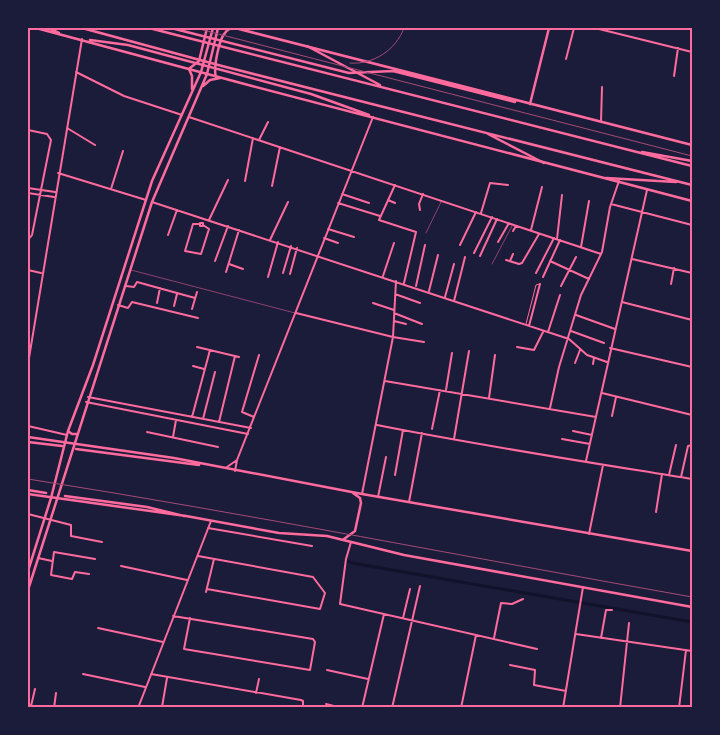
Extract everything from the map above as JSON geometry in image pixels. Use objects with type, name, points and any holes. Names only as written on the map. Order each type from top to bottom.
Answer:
[{"type":"main road","points":[[36,28],[544,163],[692,200]]},
{"type":"main road","points":[[48,28],[59,33]]},
{"type":"main road","points":[[82,28],[222,66],[692,185]]},
{"type":"main road","points":[[149,28],[692,166]]},
{"type":"main road","points":[[171,28],[349,73],[387,71],[500,99],[530,104],[692,145]]},
{"type":"main road","points":[[189,69],[199,61],[207,28]]},
{"type":"main road","points":[[28,571],[51,498],[65,442],[131,244],[164,150],[201,72],[213,28]]},
{"type":"main road","points":[[28,590],[129,270],[152,202],[207,74],[218,28]]},
{"type":"main road","points":[[218,77],[215,67],[223,35],[228,30],[235,28],[524,103]]},
{"type":"main road","points":[[530,104],[549,28]]},
{"type":"main road","points":[[83,39],[125,44],[220,71],[323,97],[373,117]]},
{"type":"main road","points":[[307,46],[349,70],[391,89]]},
{"type":"main road","points":[[189,69],[192,80],[192,94]]},
{"type":"main road","points":[[201,89],[210,80],[218,77]]},
{"type":"main road","points":[[176,126],[183,128]]},
{"type":"main road","points":[[485,132],[544,163]]},
{"type":"main road","points":[[628,150],[692,161]]},
{"type":"main road","points":[[606,178],[682,183]]},
{"type":"main road","points":[[131,244],[138,246]]},
{"type":"main road","points":[[86,381],[93,383]]},
{"type":"main road","points":[[68,433],[76,434]]},
{"type":"main road","points":[[28,437],[208,465],[348,492],[692,551]]},
{"type":"main road","points":[[28,442],[62,446]]},
{"type":"main road","points":[[76,449],[208,465]]},
{"type":"main road","points":[[28,490],[46,493]]},
{"type":"main road","points":[[342,539],[353,534],[361,503],[358,496],[348,492]]},
{"type":"main road","points":[[28,494],[186,516]]},
{"type":"main road","points":[[65,496],[152,508],[279,533],[327,536],[421,558],[692,606]]},
{"type":"street","points":[[566,58],[574,28]]},
{"type":"street","points":[[595,28],[692,52]]},
{"type":"street","points":[[28,364],[58,173],[83,39]]},
{"type":"street","points":[[674,76],[678,48]]},
{"type":"street","points":[[76,72],[124,96],[182,115]]},
{"type":"street","points":[[601,122],[602,87]]},
{"type":"street","points":[[188,117],[602,254]]},
{"type":"street","points":[[235,471],[237,460],[249,434],[317,255],[373,117]]},
{"type":"street","points":[[259,140],[268,122]]},
{"type":"street","points":[[66,128],[95,145]]},
{"type":"street","points":[[28,130],[46,134],[50,138],[41,195],[32,236],[28,240]]},
{"type":"street","points":[[245,181],[253,138]]},
{"type":"street","points":[[272,186],[280,147]]},
{"type":"street","points":[[111,189],[123,151]]},
{"type":"street","points":[[58,173],[146,200]]},
{"type":"street","points":[[208,220],[228,180]]},
{"type":"street","points":[[550,408],[559,367],[576,315],[589,279],[602,254],[611,204],[619,181]]},
{"type":"street","points":[[480,213],[490,183],[508,185]]},
{"type":"street","points":[[395,185],[380,216],[380,220],[416,232],[404,283]]},
{"type":"street","points":[[531,230],[542,187]]},
{"type":"street","points":[[28,188],[55,192]]},
{"type":"street","points":[[586,461],[647,189]]},
{"type":"street","points":[[28,193],[54,198]]},
{"type":"street","points":[[342,194],[369,203]]},
{"type":"street","points":[[420,210],[419,204],[423,194]]},
{"type":"street","points":[[543,277],[557,239],[562,195]]},
{"type":"street","points":[[388,200],[395,203]]},
{"type":"street","points":[[581,247],[589,201]]},
{"type":"street","points":[[152,202],[429,291],[569,339],[580,350],[594,358],[607,362]]},
{"type":"street","points":[[270,240],[288,202]]},
{"type":"street","points":[[338,203],[380,216]]},
{"type":"street","points":[[611,204],[692,225]]},
{"type":"street","points":[[168,235],[177,210]]},
{"type":"street","points":[[460,245],[476,212]]},
{"type":"street","points":[[474,252],[492,217]]},
{"type":"street","points":[[202,224],[204,218]]},
{"type":"street","points":[[480,256],[497,219]]},
{"type":"street","points":[[498,242],[509,223]]},
{"type":"street","points":[[193,224],[202,224],[209,228],[200,255],[184,249],[193,224]]},
{"type":"street","points":[[215,261],[228,226]]},
{"type":"street","points":[[513,231],[516,226]]},
{"type":"street","points":[[328,229],[354,237]]},
{"type":"street","points":[[226,272],[239,230]]},
{"type":"street","points":[[506,260],[519,264],[522,263],[539,233]]},
{"type":"street","points":[[324,238],[338,243]]},
{"type":"street","points":[[536,273],[557,239]]},
{"type":"street","points":[[268,277],[278,242]]},
{"type":"street","points":[[383,276],[394,243]]},
{"type":"street","points":[[416,287],[425,245]]},
{"type":"street","points":[[283,273],[291,246]]},
{"type":"street","points":[[290,274],[297,248]]},
{"type":"street","points":[[510,261],[513,254]]},
{"type":"street","points":[[429,291],[438,255]]},
{"type":"street","points":[[454,301],[465,257]]},
{"type":"street","points":[[561,286],[576,257]]},
{"type":"street","points":[[632,259],[692,273]]},
{"type":"street","points":[[550,261],[589,279]]},
{"type":"street","points":[[228,264],[244,269]]},
{"type":"street","points":[[445,298],[454,264]]},
{"type":"street","points":[[671,284],[674,268]]},
{"type":"street","points":[[28,270],[42,273]]},
{"type":"street","points":[[362,494],[393,337],[396,281]]},
{"type":"street","points":[[124,286],[134,287],[137,282],[195,298]]},
{"type":"street","points":[[528,326],[540,284]]},
{"type":"street","points":[[157,303],[160,288]]},
{"type":"street","points":[[192,309],[197,292]]},
{"type":"street","points":[[174,306],[177,293]]},
{"type":"street","points":[[394,294],[420,303]]},
{"type":"street","points":[[548,332],[560,295]]},
{"type":"street","points":[[118,305],[128,308],[132,302],[198,318]]},
{"type":"street","points":[[622,302],[692,320]]},
{"type":"street","points":[[372,303],[422,324]]},
{"type":"street","points":[[296,313],[393,337],[424,342]]},
{"type":"street","points":[[576,315],[615,329]]},
{"type":"street","points":[[394,321],[406,324]]},
{"type":"street","points":[[517,347],[534,350],[544,331]]},
{"type":"street","points":[[572,331],[604,343]]},
{"type":"street","points":[[197,347],[239,357]]},
{"type":"street","points":[[610,348],[692,367]]},
{"type":"street","points":[[192,417],[210,350]]},
{"type":"street","points":[[575,363],[580,350]]},
{"type":"street","points":[[454,440],[469,351]]},
{"type":"street","points":[[445,391],[452,353]]},
{"type":"street","points":[[255,417],[242,412],[259,355]]},
{"type":"street","points":[[489,398],[496,355]]},
{"type":"street","points":[[219,422],[236,356]]},
{"type":"street","points":[[592,364],[594,358]]},
{"type":"street","points":[[193,366],[204,369]]},
{"type":"street","points":[[203,419],[215,372]]},
{"type":"street","points":[[385,381],[596,417]]},
{"type":"street","points":[[432,429],[440,390]]},
{"type":"street","points":[[601,393],[692,415]]},
{"type":"street","points":[[88,397],[251,428]]},
{"type":"street","points":[[612,416],[616,397]]},
{"type":"street","points":[[106,406],[107,401]]},
{"type":"street","points":[[86,402],[249,434]]},
{"type":"street","points":[[172,438],[176,420]]},
{"type":"street","points":[[377,425],[551,458],[586,461],[692,479]]},
{"type":"street","points":[[28,426],[68,433]]},
{"type":"street","points":[[395,476],[403,430]]},
{"type":"street","points":[[573,431],[592,436]]},
{"type":"street","points":[[147,432],[218,447]]},
{"type":"street","points":[[409,502],[422,433]]},
{"type":"street","points":[[562,439],[590,444]]},
{"type":"street","points":[[669,475],[676,445]]},
{"type":"street","points":[[681,478],[688,446],[692,445]]},
{"type":"street","points":[[378,497],[386,457]]},
{"type":"street","points":[[225,469],[237,460]]},
{"type":"street","points":[[589,534],[603,464]]},
{"type":"street","points":[[656,512],[662,474]]},
{"type":"street","points":[[28,514],[71,525],[71,536],[102,542]]},
{"type":"street","points":[[138,708],[211,521]]},
{"type":"street","points":[[208,528],[312,546]]},
{"type":"street","points":[[351,542],[340,603],[494,638],[538,650]]},
{"type":"street","points":[[89,574],[75,572],[72,579],[51,575],[55,552],[95,559]]},
{"type":"street","points":[[198,556],[214,559],[314,578],[325,592],[321,609],[207,591],[214,559]]},
{"type":"street","points":[[38,558],[52,561]]},
{"type":"street","points":[[121,566],[187,580]]},
{"type":"street","points":[[392,708],[420,586]]},
{"type":"street","points":[[563,708],[583,587]]},
{"type":"street","points":[[403,618],[410,589]]},
{"type":"street","points":[[494,638],[501,603],[512,604],[522,599]]},
{"type":"street","points":[[601,638],[606,610],[612,610]]},
{"type":"street","points":[[362,708],[384,614]]},
{"type":"street","points":[[173,616],[314,640],[309,670],[184,650]]},
{"type":"street","points":[[182,652],[190,618]]},
{"type":"street","points":[[620,708],[628,623]]},
{"type":"street","points":[[98,628],[163,642]]},
{"type":"street","points":[[576,634],[692,651]]},
{"type":"street","points":[[461,708],[476,635]]},
{"type":"street","points":[[679,708],[686,650]]},
{"type":"street","points":[[510,665],[535,670],[534,685],[566,690]]},
{"type":"street","points":[[327,670],[369,679]]},
{"type":"street","points":[[82,674],[145,687]]},
{"type":"street","points":[[151,674],[302,700],[303,708]]},
{"type":"street","points":[[162,708],[167,678]]},
{"type":"street","points":[[256,693],[259,679]]},
{"type":"street","points":[[35,689],[29,705],[39,708]]},
{"type":"street","points":[[54,708],[56,692]]},
{"type":"street","points":[[326,704],[342,708]]},
{"type":"street","points":[[75,706],[83,708]]},
{"type":"lane","points":[[426,233],[442,200]]},
{"type":"lane","points":[[492,264],[512,224]]},
{"type":"lane","points":[[129,270],[296,313]]},
{"type":"waterway","points":[[347,561],[692,622]]},
{"type":"railway","points":[[195,28],[692,156]]},
{"type":"railway","points":[[350,63],[375,59],[383,54],[395,43],[404,28]]},
{"type":"railway","points":[[28,479],[277,521],[692,597]]}]
